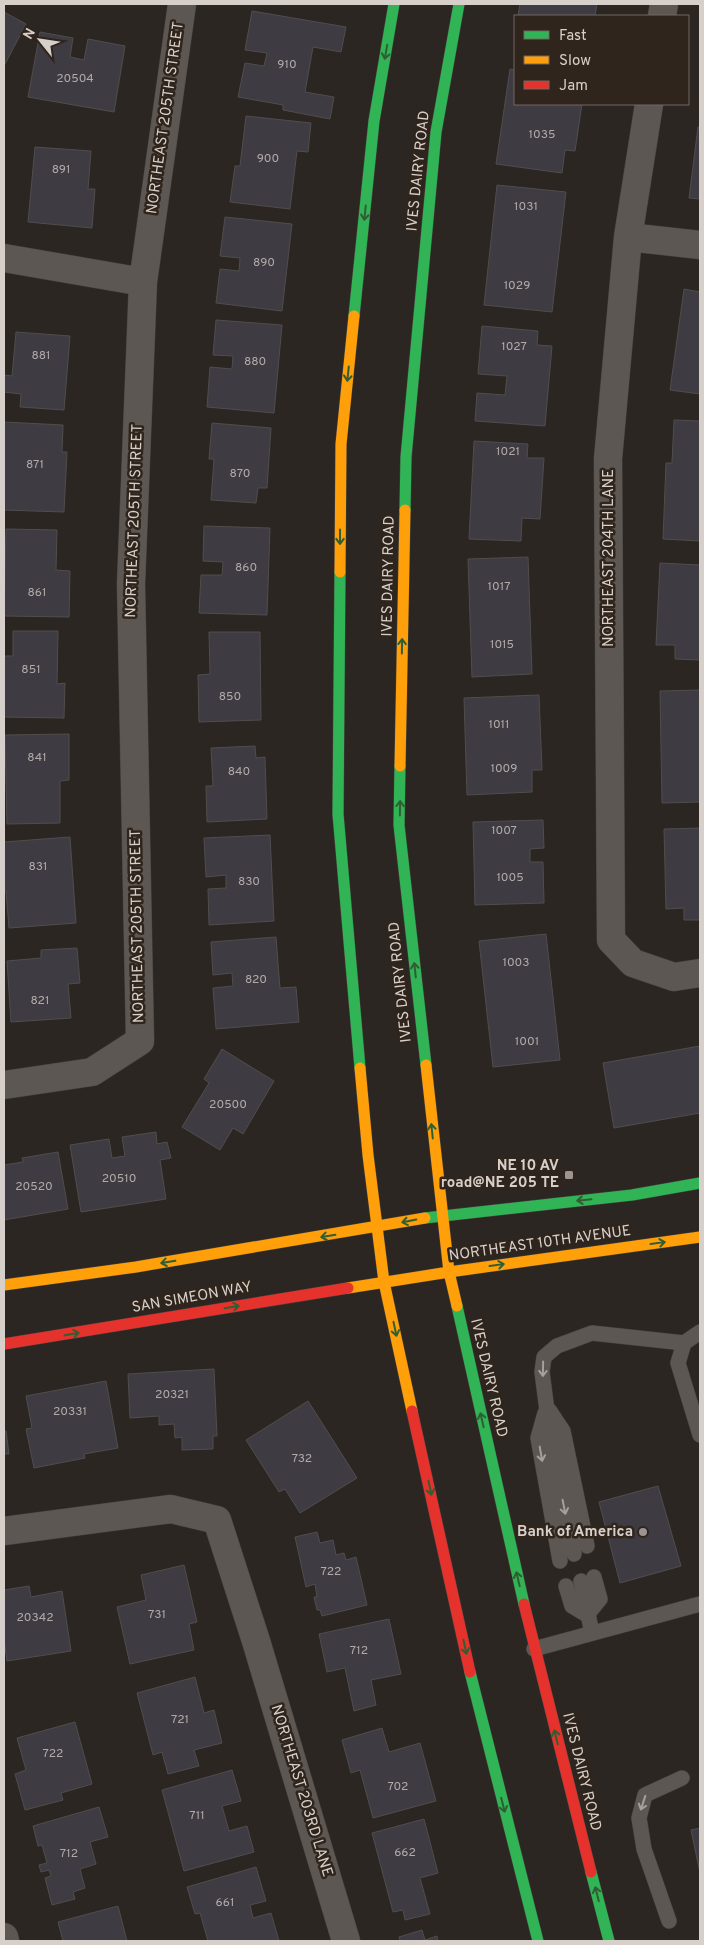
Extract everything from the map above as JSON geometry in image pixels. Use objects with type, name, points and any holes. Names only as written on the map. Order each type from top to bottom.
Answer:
[{"type":"main road","points":[[394,4],[374,122],[341,444],[338,814],[368,1155],[384,1282],[479,1712],[538,1941]]},
{"type":"main road","name":"IVES DAIRY ROAD","points":[[460,4],[436,132],[406,457],[399,825],[449,1272],[534,1649],[609,1941]]},
{"type":"main road","points":[[4,1285],[136,1267],[376,1228],[442,1215],[632,1195],[700,1183]]},
{"type":"main road","name":"NORTHEAST 10TH AVENUE","points":[[384,1282],[700,1238]]},
{"type":"main road","name":"SAN SIMEON WAY","points":[[4,1344],[384,1282]]},
{"type":"street","name":"NORTHEAST 205TH STREET","points":[[4,1085],[92,1072],[140,1041],[131,584],[143,282],[182,4]]},
{"type":"street","name":"NORTHEAST 204TH LANE","points":[[649,105],[628,236],[608,460],[611,940],[632,963],[687,975]]},
{"type":"street","points":[[628,236],[700,245]]},
{"type":"street","points":[[4,258],[143,282]]},
{"type":"street","name":"NORTHEAST 203RD LANE","points":[[4,1531],[171,1509],[217,1520],[256,1641],[346,1941]]},
{"type":"lane","points":[[546,1407],[563,1431],[574,1553],[538,1438],[546,1407],[542,1372],[544,1357],[557,1346],[592,1333],[684,1342],[700,1332]]},
{"type":"lane","points":[[684,1342],[678,1362],[700,1435]]},
{"type":"lane","points":[[587,1615],[600,1599],[580,1581],[572,1606],[587,1615],[592,1634]]},
{"type":"lane","points":[[534,1649],[700,1604]]},
{"type":"lane","points":[[668,1921],[644,1848],[639,1818],[645,1796],[682,1778]]},
{"type":"building","points":[[520,4],[597,4],[595,15],[518,15]]},
{"type":"building","points":[[252,11],[346,27],[341,52],[313,47],[305,92],[334,97],[330,119],[283,110],[283,105],[238,97],[245,63],[264,66],[267,53],[245,50]]},
{"type":"building","points":[[4,12],[26,24],[4,66]]},
{"type":"building","points":[[40,32],[73,38],[70,57],[84,60],[88,39],[125,46],[114,112],[28,97]]},
{"type":"building","points":[[510,69],[514,70],[514,105],[582,105],[575,151],[565,150],[562,173],[496,164]]},
{"type":"building","points":[[246,116],[311,123],[308,152],[297,151],[290,209],[230,202],[235,166],[240,166]]},
{"type":"building","points":[[698,127],[700,127],[700,199],[689,198]]},
{"type":"building","points":[[35,147],[91,151],[88,189],[95,189],[92,228],[28,222]]},
{"type":"building","points":[[497,185],[566,192],[552,312],[484,305]]},
{"type":"building","points":[[225,217],[292,224],[282,311],[216,303],[220,269],[239,271],[240,258],[220,256]]},
{"type":"building","points":[[684,289],[700,292],[700,394],[670,390]]},
{"type":"building","points":[[216,320],[282,325],[274,413],[207,407],[210,367],[232,369],[233,356],[213,355]]},
{"type":"building","points":[[482,326],[538,331],[537,345],[552,346],[545,426],[475,421],[477,393],[505,395],[507,376],[478,374]]},
{"type":"building","points":[[16,332],[70,336],[64,410],[20,407],[21,394],[4,392],[4,375],[12,376]]},
{"type":"building","points":[[674,420],[700,421],[700,541],[663,539],[666,463],[672,463]]},
{"type":"building","points":[[4,422],[63,425],[62,452],[67,452],[64,512],[4,510]]},
{"type":"building","points":[[212,423],[271,428],[267,488],[258,488],[256,503],[211,500],[214,459],[209,459]]},
{"type":"building","points":[[474,441],[528,444],[527,458],[544,458],[540,519],[522,518],[521,541],[469,539]]},
{"type":"building","points":[[204,526],[270,528],[267,615],[199,613],[201,575],[222,575],[223,562],[203,561]]},
{"type":"building","points":[[6,529],[57,530],[56,570],[70,571],[69,617],[4,616]]},
{"type":"building","points":[[528,557],[532,674],[472,677],[468,559]]},
{"type":"building","points":[[660,563],[700,565],[700,660],[675,659],[675,645],[656,645]]},
{"type":"building","points":[[13,631],[58,631],[57,684],[65,683],[64,718],[4,717],[4,656],[13,656]]},
{"type":"building","points":[[209,632],[260,632],[261,720],[199,722],[198,675],[210,674]]},
{"type":"building","points":[[700,690],[700,802],[662,803],[660,691]]},
{"type":"building","points":[[539,695],[542,770],[532,770],[532,792],[467,795],[464,698]]},
{"type":"building","points":[[69,734],[69,780],[60,781],[60,823],[7,824],[5,735]]},
{"type":"building","points":[[255,746],[256,758],[265,757],[267,819],[207,822],[206,786],[213,786],[211,748]]},
{"type":"building","points":[[543,820],[544,848],[530,849],[530,862],[543,862],[544,903],[475,905],[473,822]]},
{"type":"building","points":[[700,828],[700,920],[684,920],[684,908],[666,909],[664,829]]},
{"type":"building","points":[[270,835],[274,921],[209,925],[208,889],[226,888],[226,875],[206,877],[204,838]]},
{"type":"building","points":[[70,837],[76,923],[9,928],[6,891],[4,891],[4,842]]},
{"type":"building","points":[[546,934],[560,1060],[493,1067],[479,941]]},
{"type":"building","points":[[276,937],[280,988],[296,987],[299,1022],[216,1029],[213,988],[233,986],[232,973],[213,975],[211,942]]},
{"type":"building","points":[[77,948],[80,983],[68,984],[71,1018],[11,1022],[7,961],[41,958],[41,950]]},
{"type":"building","points":[[700,1046],[700,1113],[614,1128],[603,1063]]},
{"type":"building","points":[[222,1049],[274,1081],[243,1134],[233,1128],[220,1150],[182,1127],[209,1083],[204,1079]]},
{"type":"building","points":[[156,1132],[157,1144],[167,1142],[171,1158],[160,1160],[166,1199],[81,1212],[70,1145],[109,1139],[112,1158],[125,1156],[122,1137]]},
{"type":"building","points":[[58,1152],[68,1209],[4,1220],[4,1165],[23,1162],[22,1158]]},
{"type":"building","points":[[214,1369],[217,1436],[213,1436],[213,1449],[182,1450],[182,1437],[175,1438],[174,1424],[159,1425],[159,1416],[130,1418],[128,1374]]},
{"type":"building","points":[[106,1381],[118,1448],[84,1454],[85,1458],[34,1468],[26,1429],[32,1428],[26,1396]]},
{"type":"building","points":[[308,1401],[357,1478],[300,1513],[285,1489],[279,1492],[246,1440]]},
{"type":"building","points":[[4,1431],[6,1431],[9,1454],[4,1454]]},
{"type":"building","points":[[658,1486],[681,1566],[620,1583],[599,1502]]},
{"type":"building","points":[[317,1532],[320,1543],[333,1540],[336,1555],[344,1553],[346,1560],[356,1557],[367,1605],[322,1616],[320,1610],[317,1610],[314,1597],[317,1597],[315,1584],[306,1587],[295,1537]]},
{"type":"building","points":[[184,1565],[197,1622],[189,1624],[194,1650],[130,1664],[117,1607],[146,1600],[141,1575]]},
{"type":"building","points":[[29,1586],[31,1597],[62,1591],[71,1651],[7,1661],[4,1640],[4,1590]]},
{"type":"building","points":[[389,1619],[401,1674],[371,1680],[376,1705],[354,1711],[345,1668],[327,1672],[319,1634]]},
{"type":"building","points":[[195,1677],[204,1713],[214,1710],[222,1743],[194,1750],[199,1766],[168,1774],[162,1752],[153,1755],[137,1693]]},
{"type":"building","points":[[75,1722],[92,1784],[61,1793],[63,1800],[25,1810],[15,1774],[26,1770],[17,1738]]},
{"type":"building","points":[[382,1728],[389,1752],[420,1743],[436,1801],[373,1818],[360,1770],[351,1773],[342,1740]]},
{"type":"building","points":[[232,1770],[241,1801],[222,1806],[229,1831],[247,1826],[254,1852],[184,1871],[162,1790]]},
{"type":"building","points":[[99,1807],[108,1837],[90,1842],[96,1864],[80,1869],[85,1888],[73,1892],[75,1899],[52,1905],[45,1878],[51,1876],[49,1870],[41,1872],[39,1865],[47,1863],[42,1845],[38,1846],[33,1826]]},
{"type":"building","points":[[424,1819],[438,1873],[420,1878],[430,1914],[405,1920],[403,1910],[393,1912],[372,1833]]},
{"type":"building","points":[[700,1828],[700,1873],[691,1830]]},
{"type":"building","points":[[256,1867],[266,1901],[250,1905],[253,1918],[271,1913],[279,1941],[208,1941],[200,1913],[195,1914],[187,1887]]},
{"type":"building","points":[[118,1906],[127,1941],[63,1941],[58,1922]]},
{"type":"building","points":[[422,1930],[425,1940],[437,1936],[438,1941],[400,1941],[399,1937]]},
{"type":"traffic: fast","points":[[354,316],[374,121],[394,4]]},
{"type":"traffic: fast","points":[[405,510],[406,457],[436,132],[459,4]]},
{"type":"traffic: fast","points":[[340,572],[338,814],[360,1068]]},
{"type":"traffic: fast","points":[[400,766],[399,825],[426,1065]]},
{"type":"traffic: fast","points":[[425,1218],[632,1195],[700,1183]]},
{"type":"traffic: fast","points":[[457,1306],[524,1604]]},
{"type":"traffic: fast","points":[[470,1672],[538,1941]]},
{"type":"traffic: fast","points":[[591,1872],[609,1941]]},
{"type":"traffic: slow","points":[[340,572],[341,444],[354,316]]},
{"type":"traffic: slow","points":[[400,766],[405,510]]},
{"type":"traffic: slow","points":[[426,1065],[449,1272],[457,1306]]},
{"type":"traffic: slow","points":[[360,1068],[368,1155],[384,1282],[412,1411]]},
{"type":"traffic: slow","points":[[4,1285],[136,1267],[425,1218]]},
{"type":"traffic: slow","points":[[348,1288],[700,1237]]},
{"type":"traffic: jam","points":[[4,1344],[348,1288]]},
{"type":"traffic: jam","points":[[412,1411],[470,1672]]},
{"type":"traffic: jam","points":[[524,1604],[591,1872]]},
{"type":"place","name":"NE 10 AV road@NE 205 TE","points":[[569,1175]]},
{"type":"place","name":"Bank of America","points":[[643,1532]]}]
